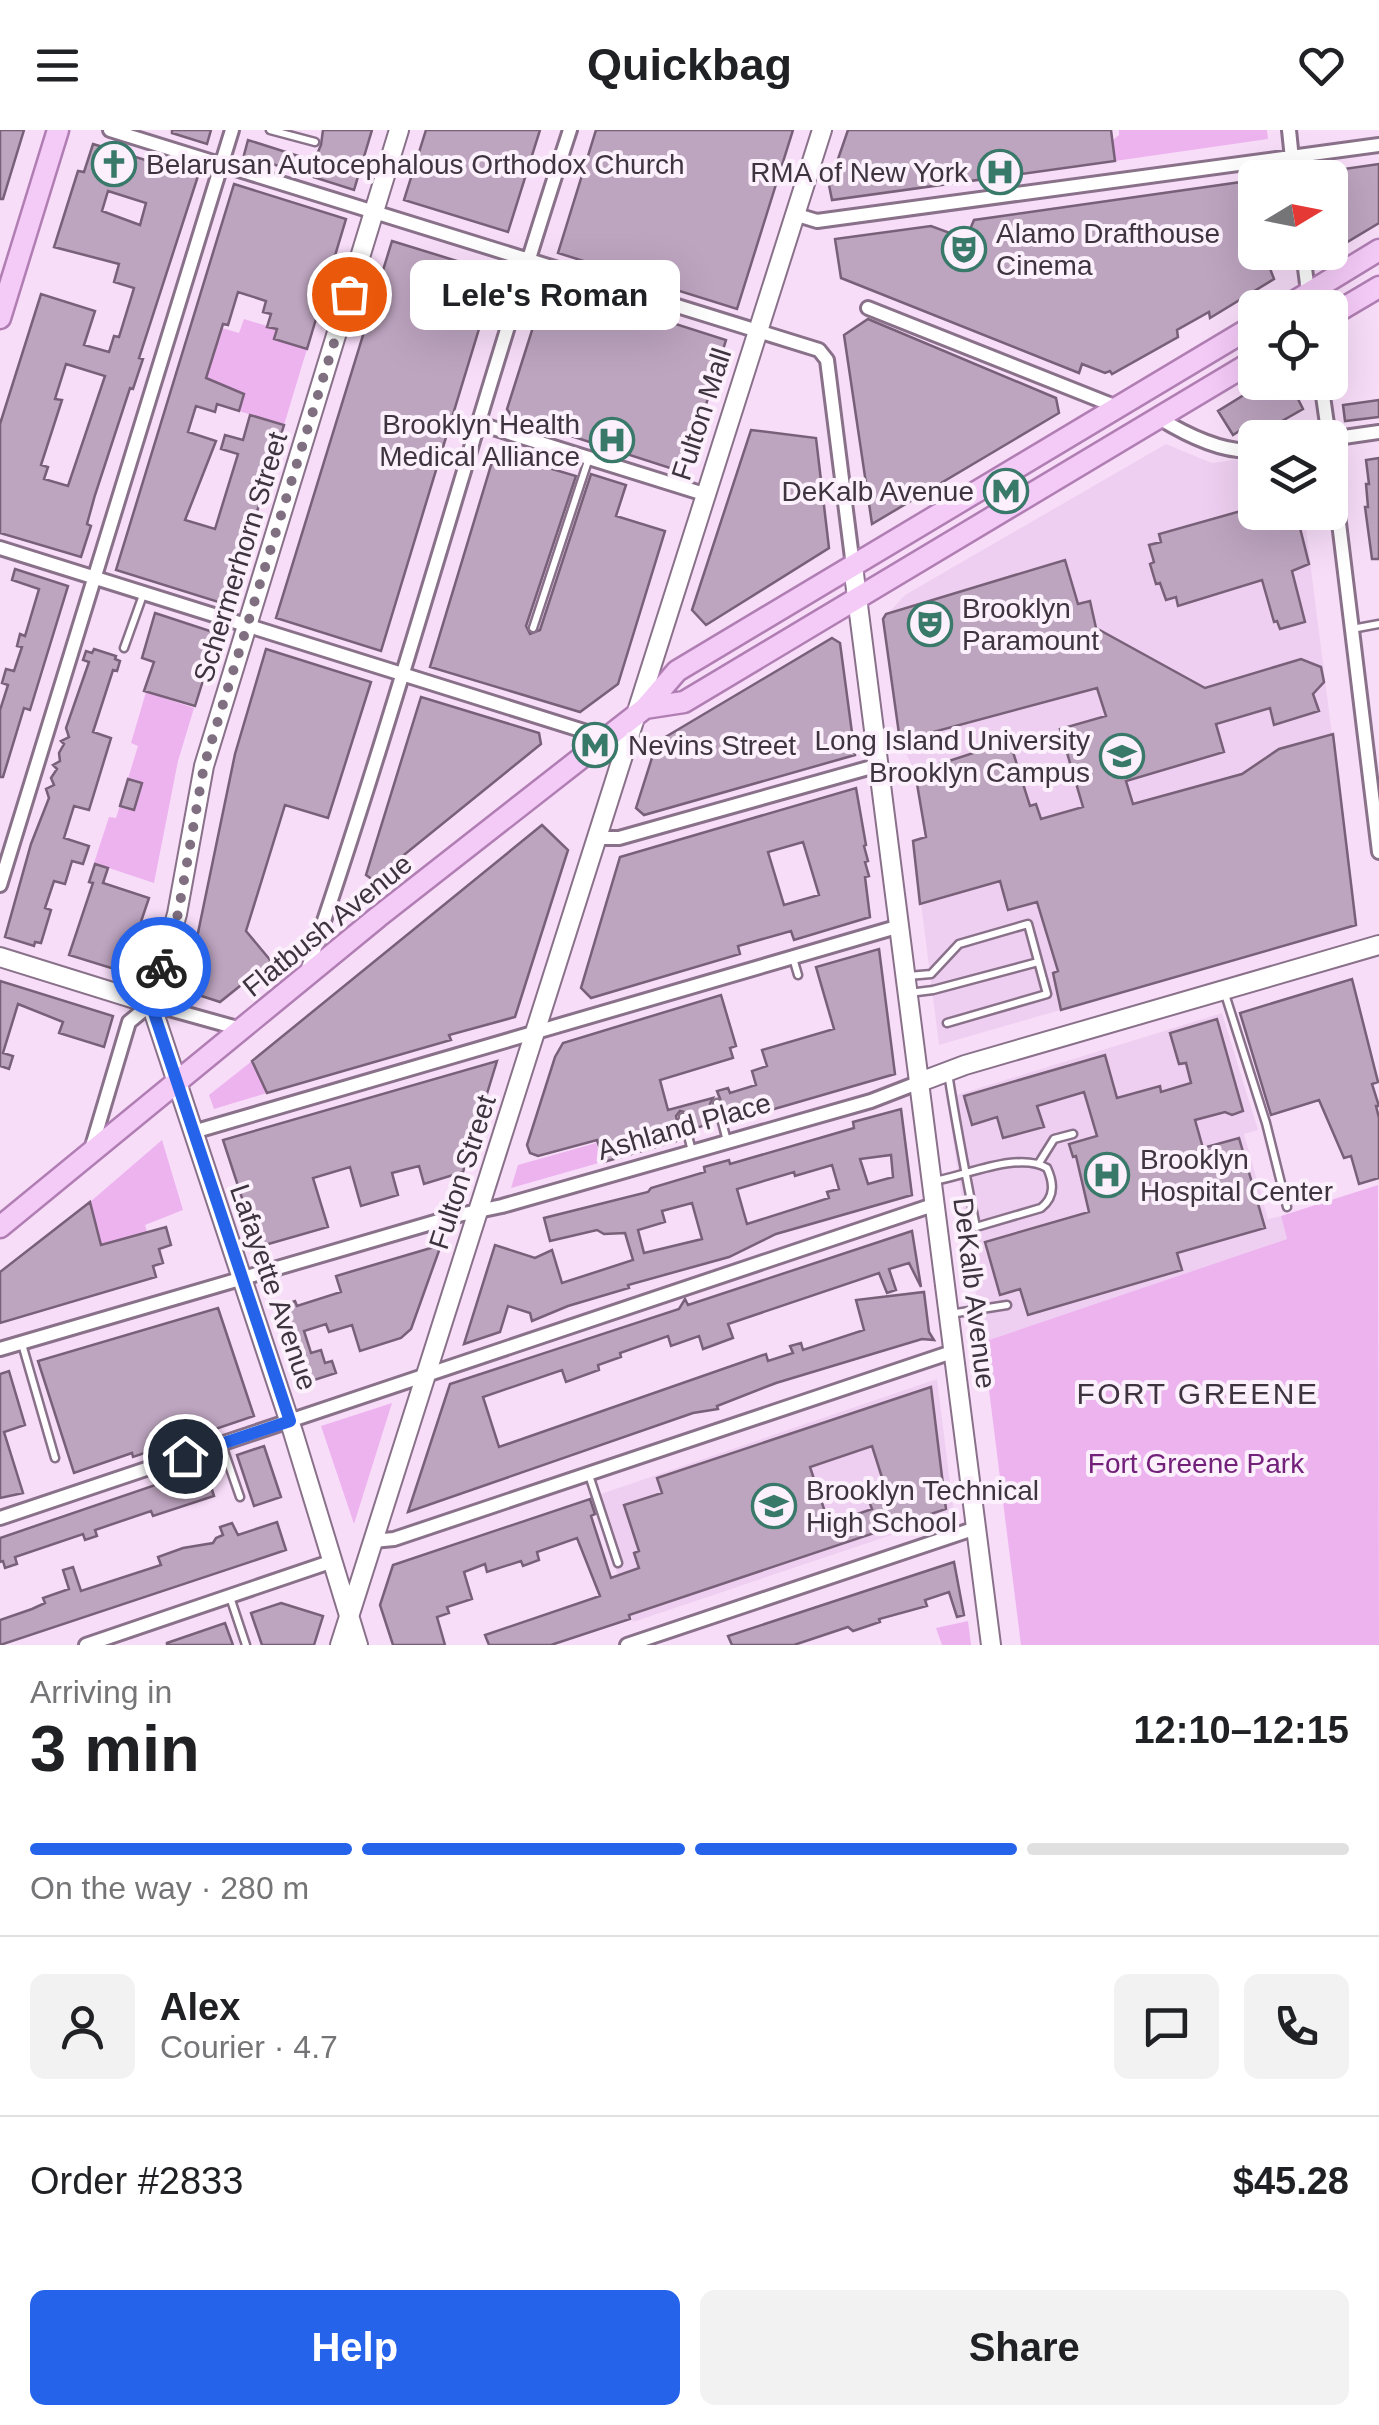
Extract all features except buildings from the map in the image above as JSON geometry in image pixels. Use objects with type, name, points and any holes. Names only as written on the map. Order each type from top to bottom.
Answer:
[{"type":"main road","points":[[0,318],[58,130]]},
{"type":"main road","name":"Schermerhorn Street","points":[[151,1004],[178,914],[204,766],[399,130]]},
{"type":"main road","name":"Fulton Mall","points":[[640,712],[704,494],[822,130]]},
{"type":"main road","points":[[1323,290],[1379,250]]},
{"type":"main road","points":[[1348,305],[1379,287]]},
{"type":"main road","points":[[640,712],[677,671],[1238,335]]},
{"type":"main road","points":[[640,712],[684,702],[1238,370]]},
{"type":"main road","name":"DeKalb Avenue","points":[[852,566],[991,1645]]},
{"type":"main road","name":"Flatbush Avenue","points":[[0,1227],[240,1029],[640,712]]},
{"type":"main road","name":"Fulton Street","points":[[340,1645],[640,712]]},
{"type":"main road","name":"Ashland Place","points":[[920,1082],[1379,945]]},
{"type":"main road","points":[[0,958],[151,1004]]},
{"type":"main road","name":"Lafayette Avenue","points":[[151,1004],[290,1421],[358,1645]]},
{"type":"street","points":[[110,130],[757,331]]},
{"type":"street","points":[[0,885],[232,130]]},
{"type":"street","points":[[305,977],[342,874],[477,423],[570,130]]},
{"type":"street","points":[[1289,130],[1292,160]]},
{"type":"street","points":[[794,214],[817,221],[1379,145]]},
{"type":"street","points":[[868,308],[1117,408]]},
{"type":"street","name":"DeKalb Avenue","points":[[757,331],[824,353],[852,566]]},
{"type":"street","points":[[1159,418],[1238,452]]},
{"type":"street","points":[[477,423],[704,494]]},
{"type":"street","points":[[1348,436],[1379,432]]},
{"type":"street","points":[[1339,530],[1350,629],[1372,748],[1379,852]]},
{"type":"street","points":[[0,548],[606,738]]},
{"type":"street","points":[[598,838],[619,838],[880,764]]},
{"type":"street","points":[[193,1132],[900,926]]},
{"type":"street","points":[[90,1155],[129,1022],[151,1004],[240,1029]]},
{"type":"street","name":"Ashland Place","points":[[0,1349],[870,1101],[920,1082]]},
{"type":"street","points":[[0,1518],[936,1204]]},
{"type":"street","points":[[373,1541],[394,1539],[954,1351]]},
{"type":"street","points":[[627,1645],[976,1528]]},
{"type":"street","points":[[86,1645],[332,1561]]},
{"type":"lane","points":[[270,130],[315,142]]},
{"type":"lane","points":[[534,628],[588,458]]},
{"type":"lane","points":[[124,648],[143,594]]},
{"type":"lane","points":[[1350,629],[1379,624]]},
{"type":"lane","points":[[908,985],[930,974],[959,944],[1028,924],[1047,994],[948,1024]]},
{"type":"lane","points":[[793,957],[798,975]]},
{"type":"lane","points":[[908,985],[933,990],[1038,962]]},
{"type":"lane","points":[[1224,990],[1288,1207]]},
{"type":"lane","points":[[934,1181],[966,1174],[1013,1162],[1038,1163],[1050,1176],[1049,1202],[1041,1208],[976,1227],[966,1174],[948,1071]]},
{"type":"lane","points":[[717,1103],[728,1142]]},
{"type":"lane","points":[[683,1116],[692,1152]]},
{"type":"lane","points":[[1038,1163],[1054,1139],[1074,1134]]},
{"type":"lane","points":[[950,1314],[1007,1306]]},
{"type":"lane","points":[[21,1343],[54,1458]]},
{"type":"lane","points":[[222,1444],[240,1498]]},
{"type":"lane","points":[[588,1474],[618,1563]]},
{"type":"lane","points":[[230,1596],[246,1645]]},
{"type":"shaded area","name":"Long Island University Brooklyn Campus","points":[[1166,444],[1212,463],[1238,459],[1238,530],[1306,530],[1356,925],[939,1045],[913,841],[937,833],[900,741],[883,619],[905,595]]},
{"type":"shaded area","name":"Brooklyn Hospital Center","points":[[1222,1013],[1258,1130],[1244,1134],[1268,1219],[1281,1216],[1287,1239],[983,1342],[947,1098]]},
{"type":"shaded area","name":"Brooklyn Technical High School","points":[[937,1379],[954,1514],[633,1622],[592,1497]]},
{"type":"green space","points":[[1119,130],[1267,130],[1268,139],[1115,161],[1113,140]]},
{"type":"green space","points":[[244,319],[277,329],[274,339],[307,349],[284,425],[239,411],[244,394],[206,378],[222,328],[239,333]]},
{"type":"green space","points":[[146,692],[194,708],[178,761],[154,883],[94,863],[109,817],[116,818],[138,746],[131,743]]},
{"type":"green space","points":[[252,1061],[267,1093],[214,1109],[209,1095]]},
{"type":"green space","points":[[162,1140],[183,1210],[145,1225],[147,1232],[101,1245],[90,1202]]},
{"type":"green space","points":[[596,1143],[602,1162],[511,1188],[518,1165]]},
{"type":"green space","name":"Fort Greene Park","points":[[1378,1185],[1379,1645],[1021,1645],[983,1342],[1287,1239],[1281,1216]]},
{"type":"green space","points":[[392,1403],[354,1524],[321,1426]]},
{"type":"green space","points":[[968,1621],[971,1645],[942,1645],[936,1628]]},
{"type":"way so far","points":[[161,967],[178,914],[204,766],[349,294]]},
{"type":"place","name":"Belarusan Autocephalous Orthodox Church","points":[[114,164]]},
{"type":"place","name":"RMA of New York","points":[[1000,172]]},
{"type":"place","name":"Alamo Drafthouse Cinema","points":[[964,249]]},
{"type":"place","name":"Lele's Roman","points":[[349,294]]},
{"type":"place","name":"Brooklyn Health Medical Alliance","points":[[612,440]]},
{"type":"place","name":"DeKalb Avenue","points":[[1006,491]]},
{"type":"place","name":"Brooklyn Paramount","points":[[930,624]]},
{"type":"place","name":"Nevins Street","points":[[595,745]]},
{"type":"place","name":"Long Island University Brooklyn Campus","points":[[1122,756]]},
{"type":"place","name":"Brooklyn Hospital Center","points":[[1107,1175]]},
{"type":"place","name":"Brooklyn Technical High School","points":[[774,1506]]},
{"type":"district","name":"FORT GREENE","points":[[1198,1394]]},
{"type":"route","points":[[161,967],[151,1004],[290,1421],[185,1456]]}]
